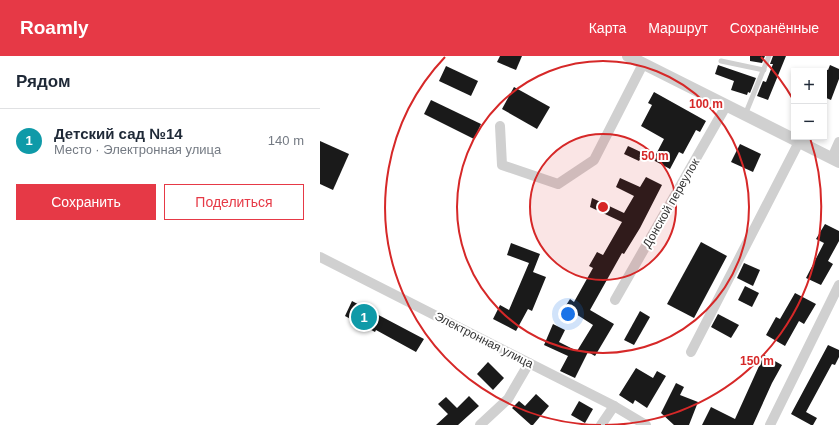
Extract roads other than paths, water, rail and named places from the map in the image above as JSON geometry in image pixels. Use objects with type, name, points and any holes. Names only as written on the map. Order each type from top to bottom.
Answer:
[{"type":"street","points":[[628,56],[745,116],[836,160],[839,142]]},
{"type":"street","points":[[500,126],[502,165],[558,184],[594,160],[643,64]]},
{"type":"street","name":"Донской переулок","points":[[615,300],[726,106]]},
{"type":"street","points":[[691,352],[799,142]]},
{"type":"street","name":"Электронная улица","points":[[320,257],[614,406],[646,425]]},
{"type":"street","points":[[770,425],[839,285]]},
{"type":"street","points":[[480,425],[508,399],[529,363]]},
{"type":"street","points":[[601,425],[614,406]]},
{"type":"lane","points":[[745,116],[769,56]]},
{"type":"lane","points":[[721,61],[764,70]]},
{"type":"place","name":"Детский сад №14","points":[[364,317]]}]
